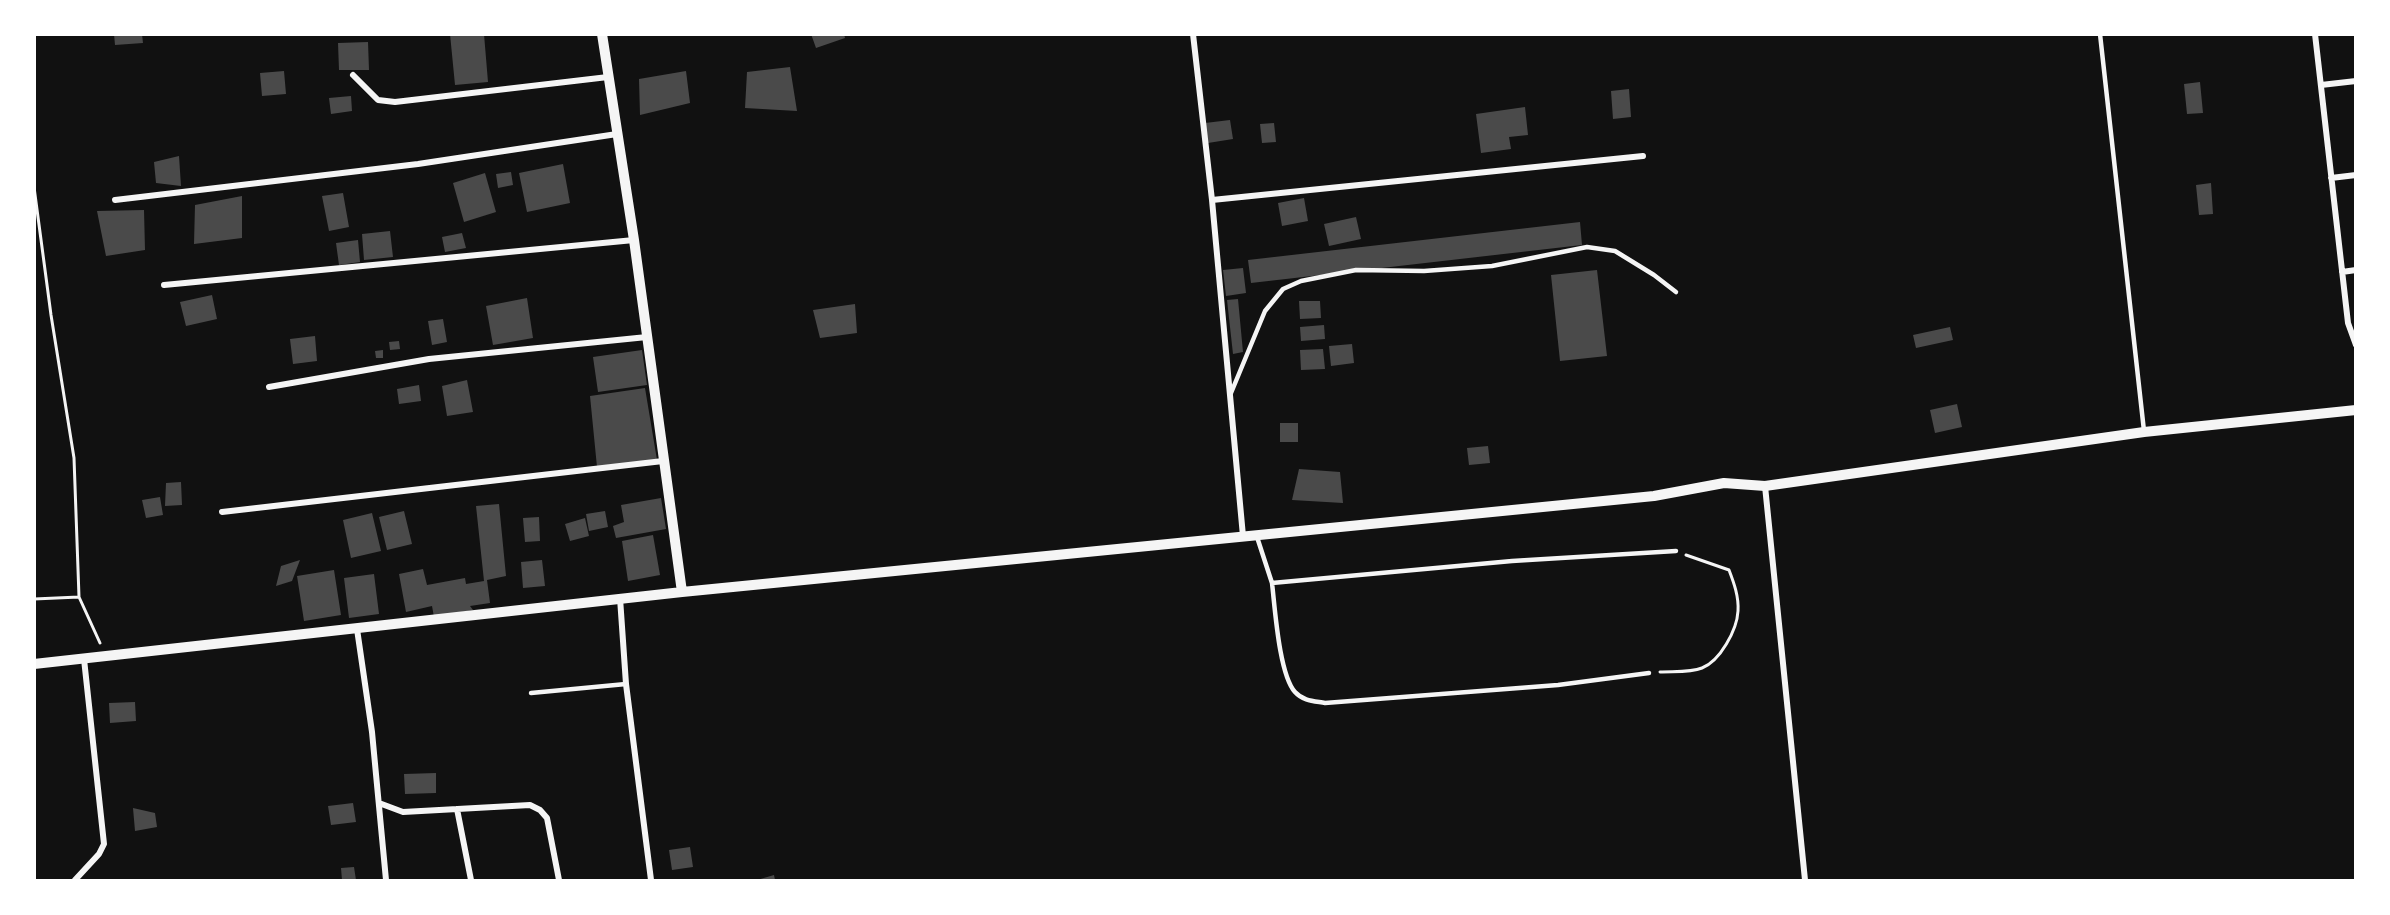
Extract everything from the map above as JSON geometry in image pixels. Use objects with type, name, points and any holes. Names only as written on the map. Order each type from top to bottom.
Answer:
[{"type":"street","points":[[602,34],[634,240],[682,592]]},
{"type":"street","points":[[1193,34],[1212,200],[1243,536]]},
{"type":"street","points":[[2315,34],[2348,323],[2355,345]]},
{"type":"street","points":[[354,75],[378,100],[395,102],[608,77]]},
{"type":"street","points":[[2320,85],[2355,81]]},
{"type":"street","points":[[115,200],[418,164],[617,134]]},
{"type":"street","points":[[1212,200],[1643,156]]},
{"type":"street","points":[[2331,178],[2355,175]]},
{"type":"street","points":[[164,285],[634,240]]},
{"type":"street","points":[[2342,272],[2355,270]]},
{"type":"street","points":[[269,387],[429,359],[647,337]]},
{"type":"street","points":[[34,664],[620,598],[1654,496],[1724,483],[1765,486],[2144,432],[2355,410]]},
{"type":"street","points":[[222,512],[663,461]]},
{"type":"street","points":[[1765,486],[1804,880]]},
{"type":"street","points":[[620,598],[626,684],[651,880]]},
{"type":"street","points":[[357,629],[372,732],[386,880]]},
{"type":"street","points":[[75,880],[99,854],[104,843],[84,659]]},
{"type":"street","points":[[379,803],[403,812],[530,805],[540,810],[547,818],[559,880]]},
{"type":"street","points":[[458,809],[471,880]]},
{"type":"lane","points":[[2100,34],[2144,432]]},
{"type":"lane","points":[[1229,398],[1265,311],[1283,289],[1301,281],[1356,270],[1424,271],[1492,266],[1587,247],[1615,251],[1654,275],[1676,292]]},
{"type":"lane","points":[[1257,535],[1272,583],[1286,678],[1295,692],[1305,700],[1325,703],[1546,686],[1649,673]]},
{"type":"lane","points":[[1272,583],[1512,561],[1676,551]]},
{"type":"lane","points":[[531,693],[626,684]]},
{"type":"path","points":[[34,187],[51,315],[74,458],[79,597],[105,656]]},
{"type":"path","points":[[1649,673],[1702,668],[1718,658],[1729,640],[1738,612],[1736,588],[1729,570],[1676,551]]},
{"type":"path","points":[[34,599],[79,597]]},
{"type":"building","points":[[114,34],[142,34],[143,43],[115,45]]},
{"type":"building","points":[[450,34],[484,34],[488,82],[455,85]]},
{"type":"building","points":[[811,34],[844,34],[845,38],[816,48]]},
{"type":"building","points":[[368,42],[369,70],[339,70],[338,43]]},
{"type":"building","points":[[790,67],[797,111],[745,108],[747,72]]},
{"type":"building","points":[[284,71],[286,94],[262,96],[260,73]]},
{"type":"building","points":[[686,71],[690,103],[640,115],[639,79]]},
{"type":"building","points":[[2200,82],[2203,113],[2187,114],[2184,84]]},
{"type":"building","points":[[1629,89],[1631,117],[1613,119],[1611,91]]},
{"type":"building","points":[[351,96],[352,111],[331,114],[329,98]]},
{"type":"building","points":[[1525,107],[1528,135],[1509,137],[1511,149],[1481,153],[1476,114]]},
{"type":"building","points":[[1230,120],[1233,139],[1208,143],[1205,123]]},
{"type":"building","points":[[1274,123],[1276,142],[1262,143],[1260,124]]},
{"type":"building","points":[[179,156],[181,186],[156,183],[154,162]]},
{"type":"building","points":[[563,164],[570,203],[527,212],[519,173]]},
{"type":"building","points":[[511,172],[513,185],[498,188],[496,174]]},
{"type":"building","points":[[485,173],[496,212],[464,222],[453,183]]},
{"type":"building","points":[[2211,183],[2213,214],[2199,215],[2196,185]]},
{"type":"building","points":[[343,193],[349,227],[329,231],[322,196]]},
{"type":"building","points":[[242,196],[242,238],[194,244],[195,205]]},
{"type":"building","points":[[1304,198],[1308,221],[1282,226],[1278,203]]},
{"type":"building","points":[[144,210],[145,250],[106,256],[97,211]]},
{"type":"building","points":[[1356,217],[1361,239],[1329,246],[1324,224]]},
{"type":"building","points":[[1580,222],[1582,245],[1251,283],[1248,260]]},
{"type":"building","points":[[390,231],[393,257],[364,260],[362,234]]},
{"type":"building","points":[[462,233],[466,248],[445,252],[442,237]]},
{"type":"building","points":[[358,240],[360,262],[339,265],[336,243]]},
{"type":"building","points":[[1243,268],[1246,293],[1226,296],[1223,270]]},
{"type":"building","points":[[1597,270],[1607,356],[1560,361],[1551,275]]},
{"type":"building","points":[[212,295],[217,319],[186,326],[180,302]]},
{"type":"building","points":[[527,298],[533,338],[493,345],[486,306]]},
{"type":"building","points":[[1238,299],[1243,352],[1233,354],[1227,300]]},
{"type":"building","points":[[1299,301],[1320,301],[1321,318],[1300,319]]},
{"type":"building","points":[[855,304],[857,333],[820,338],[813,310]]},
{"type":"building","points":[[443,319],[447,342],[432,345],[428,321]]},
{"type":"building","points":[[1324,325],[1325,339],[1301,341],[1300,327]]},
{"type":"building","points":[[1950,327],[1953,340],[1916,348],[1913,335]]},
{"type":"building","points":[[315,336],[317,361],[293,364],[290,339]]},
{"type":"building","points":[[399,341],[400,349],[390,350],[389,342]]},
{"type":"building","points":[[1352,344],[1354,363],[1331,366],[1329,346]]},
{"type":"building","points":[[1323,349],[1325,369],[1301,370],[1300,350]]},
{"type":"building","points":[[383,350],[383,358],[376,358],[375,351]]},
{"type":"building","points":[[642,350],[647,385],[598,392],[593,357]]},
{"type":"building","points":[[467,380],[473,412],[447,416],[442,386]]},
{"type":"building","points":[[419,385],[421,401],[399,404],[397,389]]},
{"type":"building","points":[[645,388],[657,460],[597,467],[590,396]]},
{"type":"building","points":[[1957,404],[1962,427],[1935,433],[1930,410]]},
{"type":"building","points":[[1280,423],[1298,423],[1298,442],[1280,442]]},
{"type":"building","points":[[1488,446],[1490,463],[1469,465],[1467,448]]},
{"type":"building","points":[[1299,469],[1340,472],[1343,503],[1292,500]]},
{"type":"building","points":[[181,482],[182,505],[165,506],[166,483]]},
{"type":"building","points":[[160,497],[163,515],[146,518],[142,500]]},
{"type":"building","points":[[661,498],[666,529],[616,538],[613,526],[624,522],[621,505]]},
{"type":"building","points":[[499,504],[506,576],[487,580],[490,603],[470,606],[473,610],[434,617],[432,606],[406,612],[399,574],[423,569],[427,585],[465,578],[466,584],[484,581],[476,506]]},
{"type":"building","points":[[404,511],[412,544],[387,550],[379,517]]},
{"type":"building","points":[[605,511],[608,527],[589,531],[586,514]]},
{"type":"building","points":[[372,513],[381,551],[351,558],[343,520]]},
{"type":"building","points":[[539,517],[540,541],[525,542],[523,518]]},
{"type":"building","points":[[585,518],[589,536],[570,541],[565,524]]},
{"type":"building","points":[[653,535],[660,575],[628,581],[622,541]]},
{"type":"building","points":[[300,560],[292,581],[276,586],[281,566]]},
{"type":"building","points":[[542,560],[545,586],[523,588],[521,562]]},
{"type":"building","points":[[334,570],[341,615],[304,621],[297,576]]},
{"type":"building","points":[[374,574],[379,614],[349,618],[344,578]]},
{"type":"building","points":[[135,702],[136,721],[110,723],[109,703]]},
{"type":"building","points":[[436,773],[436,793],[405,794],[404,774]]},
{"type":"building","points":[[353,803],[356,822],[331,825],[328,806]]},
{"type":"building","points":[[133,808],[155,813],[157,827],[135,831]]},
{"type":"building","points":[[690,847],[693,867],[672,870],[669,850]]},
{"type":"building","points":[[354,867],[356,880],[342,880],[341,868]]},
{"type":"building","points":[[774,875],[775,880],[757,880]]}]
